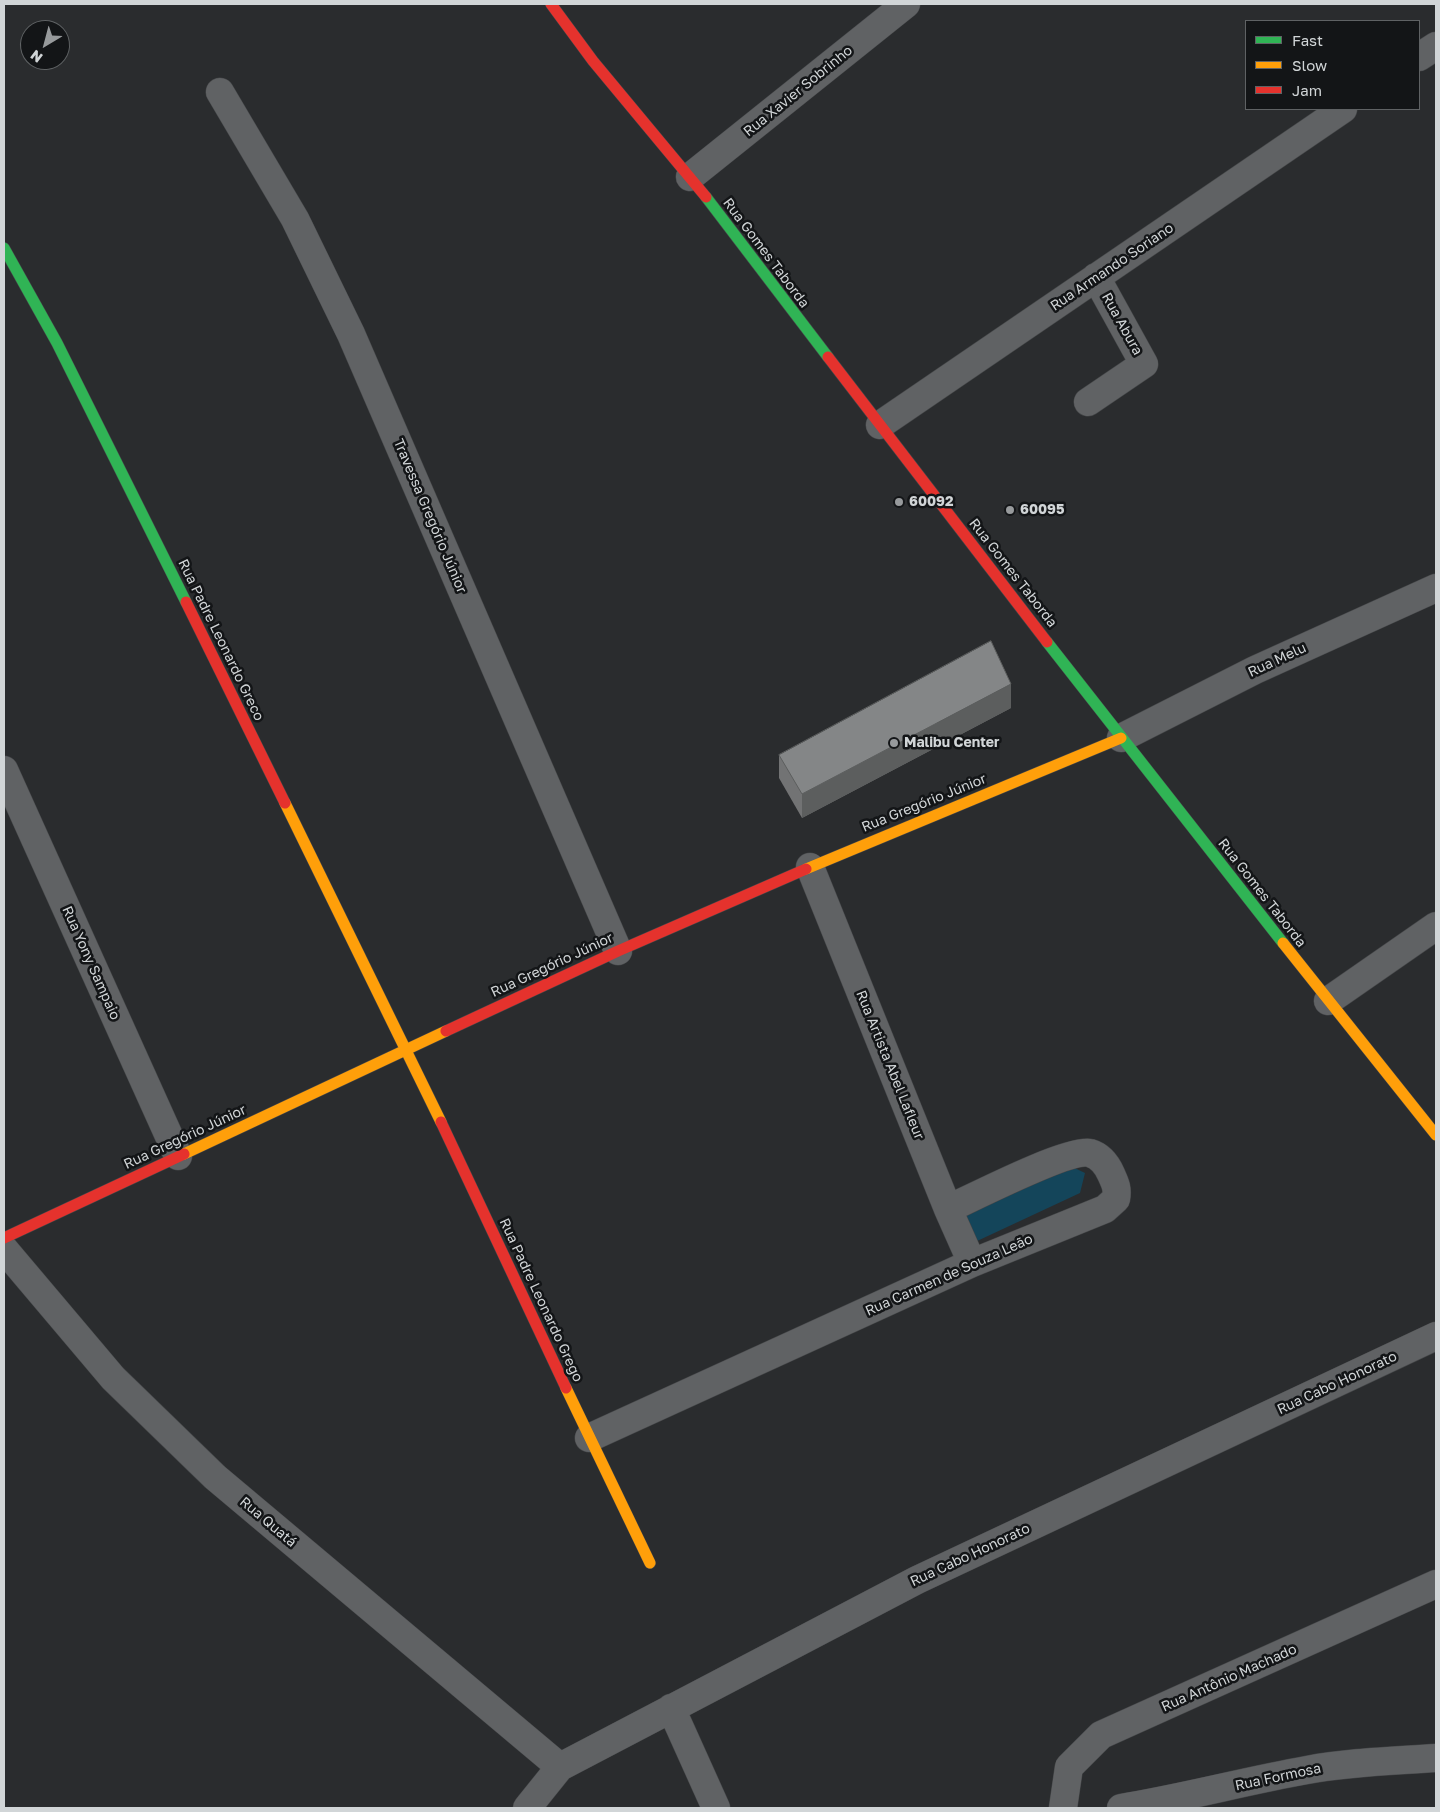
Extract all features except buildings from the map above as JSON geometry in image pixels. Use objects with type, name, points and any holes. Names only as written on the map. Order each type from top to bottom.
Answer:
[{"type":"main road","name":"Rua Gomes Taborda","points":[[551,4],[593,62],[690,177],[1121,738],[1436,1135]]},
{"type":"main road","name":"Rua Padre Leonardo Greco","points":[[4,248],[57,343],[407,1049]]},
{"type":"main road","name":"Rua Gregório Júnior","points":[[4,1238],[618,951],[810,867],[1121,738]]},
{"type":"main road","name":"Rua Padre Leonardo Grego","points":[[407,1049],[589,1438],[650,1563]]},
{"type":"street","name":"Rua Xavier Sobrinho","points":[[690,177],[906,4]]},
{"type":"street","points":[[1420,57],[1436,46]]},
{"type":"street","name":"Travessa Gregório Júnior","points":[[220,92],[295,220],[351,334],[618,951]]},
{"type":"street","name":"Rua Armando Soriano","points":[[880,424],[1343,110]]},
{"type":"street","name":"Rua Abura","points":[[1088,402],[1144,364],[1096,277]]},
{"type":"street","name":"Rua Melu","points":[[1121,738],[1255,670],[1436,588]]},
{"type":"street","name":"Rua Yony Sampaio","points":[[4,770],[178,1156]]},
{"type":"street","name":"Rua Artista Abel Lafleur","points":[[810,867],[948,1209],[972,1263]]},
{"type":"street","points":[[1328,1001],[1436,926]]},
{"type":"street","name":"Rua Carmen de Souza Leão","points":[[589,1438],[972,1263],[1105,1209],[1116,1199],[1117,1186],[1107,1165],[1098,1157],[1087,1153],[1053,1160],[948,1209]]},
{"type":"street","name":"Rua Quatá","points":[[4,1249],[113,1378],[215,1477],[560,1767]]},
{"type":"street","name":"Rua Cabo Honorato","points":[[527,1808],[560,1767],[917,1580],[1436,1336]]},
{"type":"street","name":"Rua Antônio Machado","points":[[1063,1808],[1069,1767],[1101,1735],[1436,1584]]},
{"type":"street","points":[[671,1708],[716,1808]]},
{"type":"street","name":"Rua Formosa","points":[[1121,1808],[1160,1802],[1307,1770],[1347,1764],[1436,1758]]},
{"type":"shaded area","points":[[1060,1161],[1085,1173],[1080,1193],[975,1242],[958,1212]]},
{"type":"traffic: fast","points":[[706,197],[828,357]]},
{"type":"traffic: fast","points":[[4,248],[57,343],[186,602]]},
{"type":"traffic: fast","points":[[1047,642],[1283,943]]},
{"type":"traffic: slow","points":[[806,869],[1121,738]]},
{"type":"traffic: slow","points":[[285,803],[441,1122]]},
{"type":"traffic: slow","points":[[1283,943],[1436,1135]]},
{"type":"traffic: slow","points":[[184,1154],[446,1031]]},
{"type":"traffic: slow","points":[[566,1388],[650,1563]]},
{"type":"traffic: jam","points":[[551,4],[593,61],[706,197]]},
{"type":"traffic: jam","points":[[828,357],[1047,642]]},
{"type":"traffic: jam","points":[[186,602],[285,803]]},
{"type":"traffic: jam","points":[[446,1031],[618,951],[806,869]]},
{"type":"traffic: jam","points":[[441,1122],[566,1388]]},
{"type":"traffic: jam","points":[[4,1238],[184,1154]]},
{"type":"place","name":"60092","points":[[899,502]]},
{"type":"place","name":"60095","points":[[1010,510]]},
{"type":"place","name":"Malibu Center","points":[[894,743]]}]
